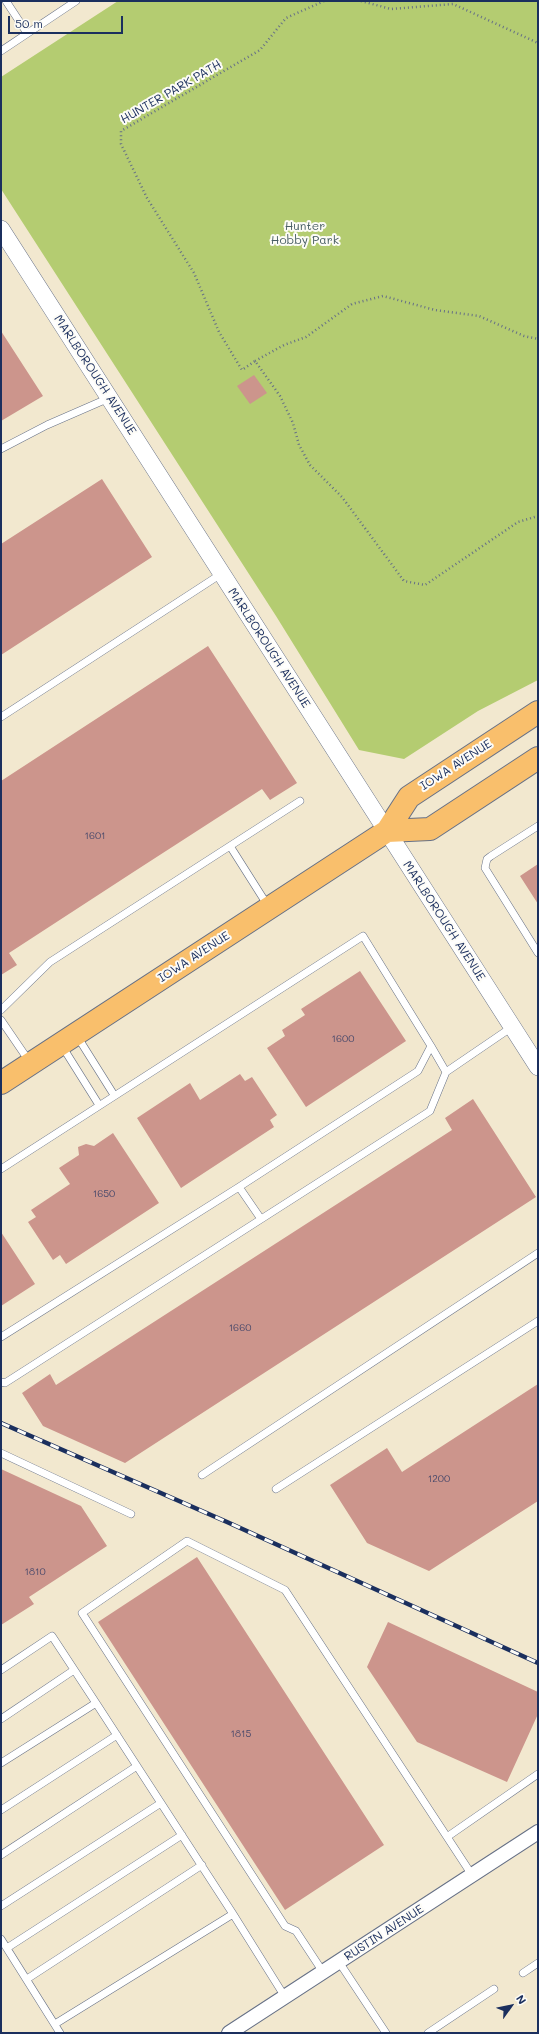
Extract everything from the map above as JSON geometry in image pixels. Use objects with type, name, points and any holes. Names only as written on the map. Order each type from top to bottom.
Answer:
[{"type":"main road","name":"IOWA AVENUE","points":[[1,1083],[387,831],[409,796],[538,712]]},
{"type":"main road","points":[[387,831],[430,829],[538,758]]},
{"type":"street","name":"MARLBOROUGH AVENUE","points":[[1,229],[538,1068]]},
{"type":"street","name":"RUSTIN AVENUE","points":[[229,2033],[538,1832]]},
{"type":"lane","points":[[6,1],[27,33]]},
{"type":"lane","points":[[1,50],[76,1]]},
{"type":"lane","points":[[1,449],[47,425],[109,398]]},
{"type":"lane","points":[[1,718],[221,574]]},
{"type":"lane","points":[[1,1010],[50,962],[300,800]]},
{"type":"lane","points":[[538,826],[487,859],[485,868],[538,953]]},
{"type":"lane","points":[[230,846],[270,908]]},
{"type":"lane","points":[[1,1169],[363,936],[446,1072]]},
{"type":"lane","points":[[1,1020],[30,1064]]},
{"type":"lane","points":[[1,1382],[5,1383],[430,1111],[446,1072],[512,1027]]},
{"type":"lane","points":[[68,1039],[114,1095]]},
{"type":"lane","points":[[68,1039],[99,1105]]},
{"type":"lane","points":[[1,1337],[239,1187],[418,1071],[431,1046]]},
{"type":"lane","points":[[239,1187],[261,1220]]},
{"type":"lane","points":[[202,1476],[538,1253]]},
{"type":"lane","points":[[276,1489],[538,1321]]},
{"type":"lane","points":[[1,1453],[131,1514]]},
{"type":"lane","points":[[323,1972],[296,1931],[285,1926],[82,1613],[187,1541],[285,1590],[472,1875]]},
{"type":"lane","points":[[1,1670],[52,1636],[233,1914],[284,1997]]},
{"type":"lane","points":[[1,1719],[74,1670]]},
{"type":"lane","points":[[1,1763],[96,1703]]},
{"type":"lane","points":[[1,1810],[117,1735]]},
{"type":"lane","points":[[1,1855],[137,1766]]},
{"type":"lane","points":[[447,1837],[538,1774]]},
{"type":"lane","points":[[1,1906],[161,1803]]},
{"type":"lane","points":[[7,1948],[182,1835]]},
{"type":"lane","points":[[27,1979],[202,1866]]},
{"type":"lane","points":[[55,2024],[233,1914]]},
{"type":"lane","points":[[1,1939],[60,2033]]},
{"type":"lane","points":[[339,1962],[386,2033]]},
{"type":"lane","points":[[523,1973],[538,1963]]},
{"type":"lane","points":[[428,2033],[494,1989]]},
{"type":"path","name":"HUNTER PARK PATH","points":[[324,1],[286,18],[260,50],[121,131],[121,144],[147,198],[194,273],[219,332],[242,370],[284,345],[306,337],[352,304],[383,296],[435,310],[479,316],[524,336],[538,339]]},
{"type":"path","points":[[360,1],[391,9],[453,4],[538,43]]},
{"type":"path","points":[[255,361],[280,396],[293,423],[299,445],[310,465],[342,497],[404,581],[425,585],[518,522],[538,516]]},
{"type":"green space","name":"Hunter Hobby Park","points":[[118,1],[538,1],[538,680],[478,711],[404,759],[359,750],[276,616],[1,189],[1,77]]},
{"type":"building","points":[[1,331],[43,396],[1,421]]},
{"type":"building","points":[[254,375],[267,393],[250,404],[237,386]]},
{"type":"building","points":[[102,479],[152,557],[1,655],[1,544]]},
{"type":"building","points":[[208,646],[297,783],[270,800],[262,789],[135,871],[9,953],[17,965],[1,975],[1,781]]},
{"type":"building","points":[[538,864],[538,904],[520,876]]},
{"type":"building","points":[[360,971],[406,1041],[306,1107],[267,1048],[285,1036],[282,1030],[305,1015],[301,1009]]},
{"type":"building","points":[[240,1074],[245,1081],[252,1077],[277,1115],[270,1120],[274,1127],[181,1188],[137,1118],[190,1083],[200,1100]]},
{"type":"building","points":[[473,1099],[536,1197],[125,1463],[43,1426],[22,1393],[50,1374],[56,1385],[452,1130],[445,1118]]},
{"type":"building","points":[[113,1133],[159,1203],[66,1264],[60,1255],[53,1260],[28,1222],[36,1217],[31,1210],[70,1184],[59,1168],[79,1155],[78,1147],[86,1144],[94,1146]]},
{"type":"building","points":[[1,1232],[35,1284],[1,1306]]},
{"type":"building","points":[[538,1384],[538,1501],[429,1571],[367,1543],[330,1485],[387,1448],[402,1472]]},
{"type":"building","points":[[1,1469],[81,1506],[107,1546],[29,1597],[34,1604],[1,1625]]},
{"type":"building","points":[[197,1557],[384,1845],[285,1910],[98,1622]]},
{"type":"building","points":[[388,1622],[538,1692],[538,1714],[507,1782],[417,1742],[367,1667]]},
{"type":"railway","points":[[1,1423],[227,1522],[538,1663]]}]
